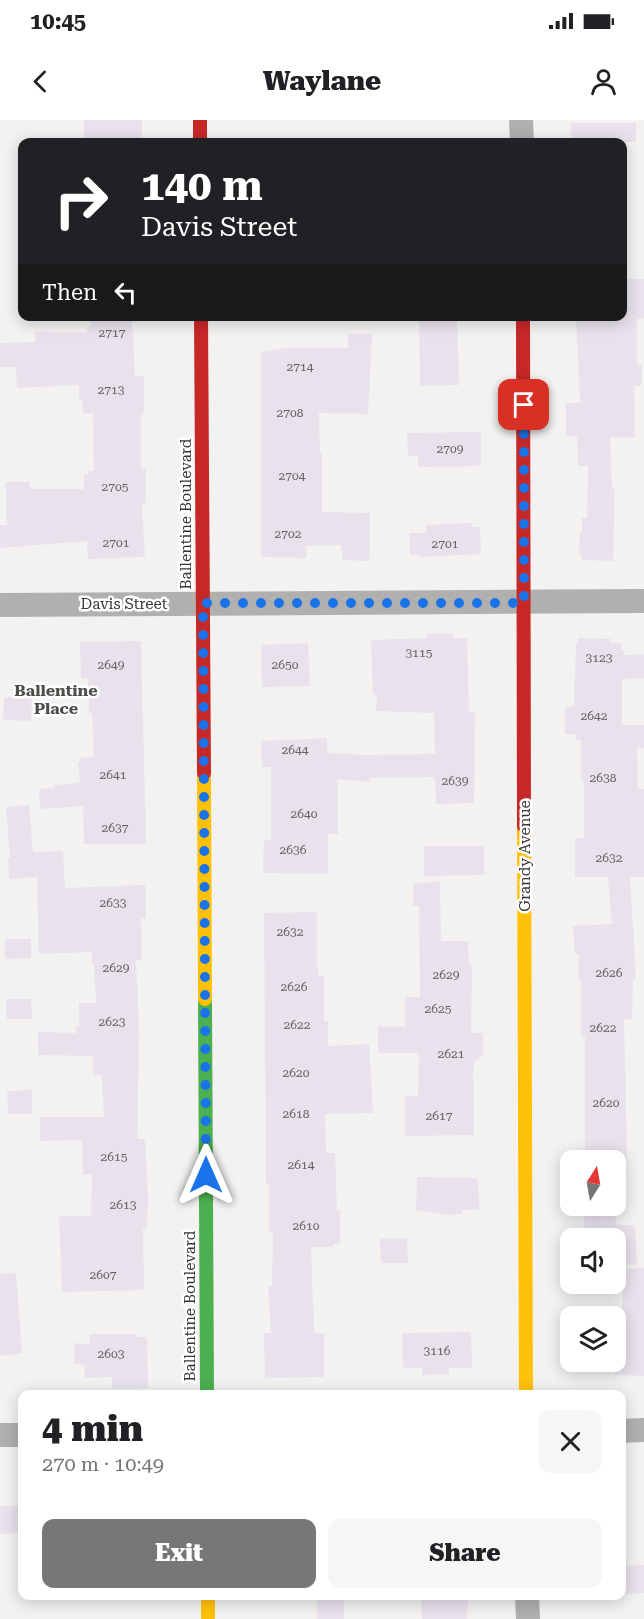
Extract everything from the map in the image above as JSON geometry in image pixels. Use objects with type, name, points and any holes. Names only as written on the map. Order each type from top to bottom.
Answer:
[{"type":"main road","points":[[200,120],[200,138]]},
{"type":"main road","name":"Ballentine Boulevard","points":[[201,321],[207,1390]]},
{"type":"main road","name":"Grandy Avenue","points":[[523,321],[526,1390]]},
{"type":"main road","points":[[208,1600],[208,1619]]},
{"type":"street","points":[[521,120],[522,138]]},
{"type":"street","name":"Davis Street","points":[[0,605],[644,601]]},
{"type":"street","points":[[626,1431],[644,1430]]},
{"type":"street","points":[[0,1436],[18,1435]]},
{"type":"street","points":[[527,1600],[528,1619]]},
{"type":"building","points":[[84,120],[142,120],[142,138],[84,138]]},
{"type":"building","points":[[571,123],[636,123],[636,142],[627,142],[627,138],[571,138]]},
{"type":"building","points":[[627,279],[644,279],[644,318],[637,319],[637,365],[642,365],[641,386],[634,386],[635,438],[610,437],[612,489],[615,489],[613,561],[582,560],[582,555],[579,555],[582,518],[587,518],[588,466],[578,466],[577,436],[566,436],[566,403],[580,403],[576,321],[627,321]]},
{"type":"building","points":[[91,321],[132,321],[135,376],[144,376],[141,468],[146,468],[145,504],[142,504],[145,557],[88,559],[87,541],[0,548],[0,525],[7,525],[6,482],[30,482],[30,489],[84,489],[84,474],[88,475],[88,471],[94,471],[93,413],[83,414],[82,399],[79,399],[79,385],[17,388],[16,367],[0,367],[0,343],[35,342],[35,332],[87,333],[87,326],[91,326]]},
{"type":"building","points":[[419,321],[457,321],[459,385],[420,386]]},
{"type":"building","points":[[348,334],[372,334],[368,414],[319,413],[322,512],[370,513],[369,561],[343,560],[341,545],[306,546],[306,558],[261,557],[261,352],[287,348],[348,348]]},
{"type":"building","points":[[481,432],[481,466],[418,467],[418,456],[408,456],[407,433]]},
{"type":"building","points":[[472,523],[472,527],[480,527],[481,554],[419,557],[419,555],[410,555],[409,533],[426,533],[426,525]]},
{"type":"building","points":[[453,633],[453,638],[467,638],[469,712],[475,712],[474,803],[436,804],[435,777],[369,778],[369,782],[337,779],[338,834],[328,834],[328,874],[263,873],[264,840],[271,840],[271,767],[262,767],[261,741],[327,738],[327,753],[435,754],[434,713],[376,711],[377,695],[373,695],[371,640],[427,638],[427,634]]},
{"type":"building","points":[[578,638],[611,639],[611,643],[622,643],[624,655],[644,654],[644,678],[622,679],[622,725],[644,725],[644,748],[637,748],[638,789],[644,789],[644,877],[630,877],[636,979],[633,979],[632,1019],[624,1020],[627,1161],[626,1150],[585,1150],[585,1036],[581,1036],[581,979],[578,979],[579,954],[575,954],[573,926],[612,924],[608,877],[575,877],[575,838],[584,838],[584,781],[581,781],[581,740],[576,740],[576,734],[565,734],[565,708],[574,706],[576,643],[578,643]]},
{"type":"building","points":[[141,641],[146,844],[84,844],[83,806],[40,809],[39,789],[80,783],[78,762],[80,758],[94,757],[88,678],[81,678],[80,642]]},
{"type":"building","points":[[308,643],[310,686],[262,687],[261,645]]},
{"type":"building","points":[[4,697],[32,698],[31,721],[3,720]]},
{"type":"building","points":[[29,805],[33,852],[63,851],[65,888],[145,885],[146,918],[141,919],[142,959],[136,960],[139,1032],[137,1139],[145,1139],[148,1197],[147,1228],[143,1228],[144,1290],[62,1292],[59,1216],[91,1216],[92,1174],[83,1175],[82,1140],[40,1141],[40,1117],[104,1117],[102,1075],[93,1075],[93,1056],[38,1055],[38,1032],[76,1033],[76,1026],[79,1026],[79,1003],[96,1003],[92,952],[39,954],[37,877],[9,879],[8,858],[10,858],[6,807]]},
{"type":"building","points":[[424,846],[484,846],[484,875],[424,876]]},
{"type":"building","points":[[440,882],[441,941],[468,941],[469,965],[472,964],[471,1033],[483,1033],[483,1056],[475,1059],[473,1072],[474,1135],[405,1136],[405,1096],[418,1096],[419,1053],[378,1053],[378,1026],[405,1027],[405,997],[420,997],[419,906],[413,906],[414,883]]},
{"type":"building","points":[[317,912],[317,967],[319,967],[318,976],[324,976],[324,1021],[328,1021],[328,1046],[369,1044],[373,1113],[325,1114],[326,1153],[335,1153],[337,1210],[340,1210],[340,1243],[333,1244],[333,1247],[311,1247],[314,1333],[324,1333],[324,1377],[265,1378],[264,1333],[271,1333],[268,1286],[272,1287],[273,1232],[269,1232],[269,1185],[266,1185],[264,913]]},
{"type":"building","points":[[5,939],[31,939],[31,958],[5,959]]},
{"type":"building","points":[[6,999],[31,999],[32,1019],[7,1019]]},
{"type":"building","points":[[32,1090],[32,1114],[8,1114],[7,1091]]},
{"type":"building","points":[[417,1177],[477,1178],[479,1210],[462,1210],[462,1214],[451,1215],[416,1210]]},
{"type":"building","points":[[584,1216],[616,1216],[616,1225],[635,1225],[637,1265],[626,1264],[626,1228],[585,1228]]},
{"type":"building","points":[[407,1238],[408,1263],[381,1263],[380,1239]]},
{"type":"building","points":[[644,1268],[644,1376],[615,1375],[615,1372],[626,1372],[626,1306],[623,1306],[622,1294],[626,1294],[626,1269]]},
{"type":"building","points":[[16,1273],[22,1353],[0,1356],[0,1274]]},
{"type":"building","points":[[471,1332],[472,1368],[449,1368],[449,1374],[422,1375],[422,1368],[403,1368],[402,1333]]},
{"type":"building","points":[[90,1334],[136,1334],[136,1337],[147,1337],[148,1388],[112,1389],[112,1377],[84,1378],[85,1365],[74,1364],[75,1343],[89,1345]]},
{"type":"building","points":[[0,1506],[18,1506],[18,1533],[0,1534]]},
{"type":"building","points":[[644,1565],[644,1593],[626,1594],[626,1566]]},
{"type":"building","points":[[317,1600],[344,1600],[344,1619],[317,1619]]},
{"type":"building","points":[[421,1600],[468,1600],[467,1619],[422,1619]]},
{"type":"traffic: fast","points":[[205,999],[207,1390]]},
{"type":"traffic: slow","points":[[204,773],[205,999]]},
{"type":"traffic: slow","points":[[524,826],[526,1390]]},
{"type":"traffic: slow","points":[[208,1600],[208,1619]]},
{"type":"traffic: jam","points":[[200,120],[200,138]]},
{"type":"traffic: jam","points":[[201,321],[204,773]]},
{"type":"traffic: jam","points":[[523,321],[524,826]]},
{"type":"district","name":"Ballentine Place","points":[[56,699]]},
{"type":"route","points":[[206,1175],[203,603],[524,603],[524,405]]}]
